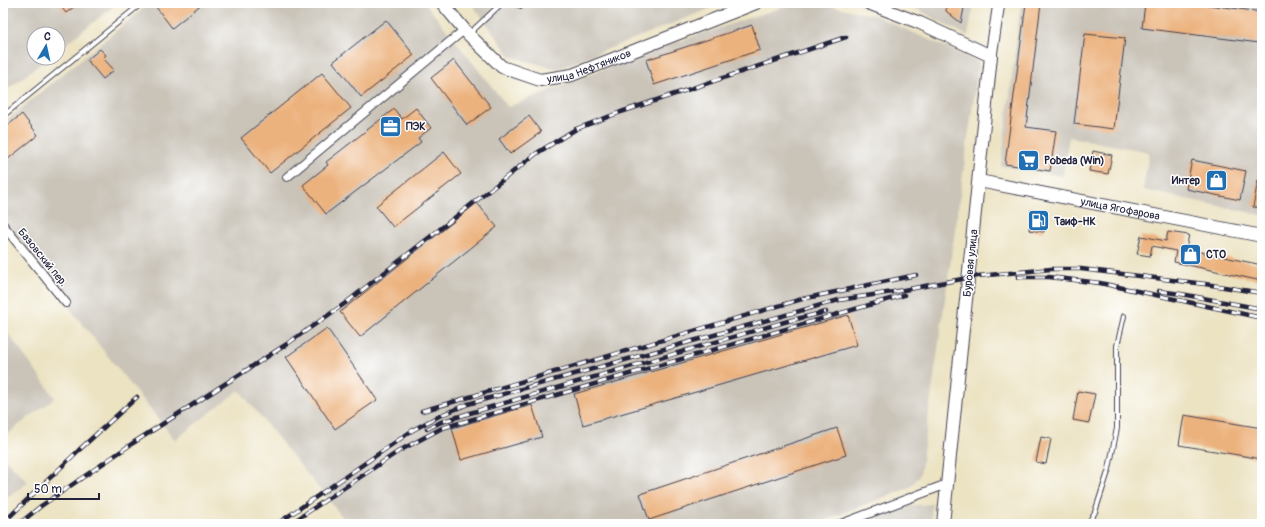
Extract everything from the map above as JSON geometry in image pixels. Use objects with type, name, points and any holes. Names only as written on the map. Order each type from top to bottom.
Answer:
[{"type":"main road","name":"улица Нефтяников","points":[[442,3],[466,32],[502,67],[540,80],[572,75],[756,3]]},
{"type":"main road","points":[[868,3],[920,23],[991,56]]},
{"type":"main road","name":"Буровая улица","points":[[943,524],[991,56]]},
{"type":"main road","name":"улица Ягофарова","points":[[979,181],[1262,236]]},
{"type":"street","name":"Буровая улица","points":[[991,56],[999,3]]},
{"type":"street","points":[[287,177],[466,32]]},
{"type":"street","name":"Базовский пер.","points":[[3,225],[66,303]]},
{"type":"street","points":[[841,524],[947,484]]},
{"type":"lane","points":[[3,116],[142,3]]},
{"type":"lane","points":[[466,32],[502,3]]},
{"type":"lane","points":[[512,3],[521,6],[525,3]]},
{"type":"lane","points":[[1088,524],[1095,512],[1108,469],[1116,428],[1117,346],[1124,316]]},
{"type":"shaded area","points":[[3,3],[118,3],[66,44],[66,26],[26,26],[26,66],[38,66],[3,93]]},
{"type":"shaded area","points":[[150,3],[425,3],[508,107],[649,51],[795,3],[819,3],[876,16],[979,62],[920,475],[910,487],[816,524],[348,524],[239,390],[175,440],[3,225],[3,123]]},
{"type":"shaded area","points":[[471,3],[724,3],[558,69],[511,57]]},
{"type":"shaded area","points":[[905,3],[974,3],[968,36]]},
{"type":"shaded area","points":[[1021,3],[1262,3],[1262,215],[1143,190],[1149,152],[1069,137],[1063,176],[1001,166]]},
{"type":"shaded area","points":[[3,326],[55,398],[3,437]]},
{"type":"shaded area","points":[[3,457],[28,482],[3,501]]},
{"type":"shaded area","points":[[932,504],[931,524],[856,524],[903,506]]},
{"type":"building","points":[[58,3],[79,3],[66,13]]},
{"type":"building","points":[[160,3],[203,3],[172,28],[156,7]]},
{"type":"building","points":[[947,3],[965,3],[961,23],[946,11]]},
{"type":"building","points":[[1026,3],[1041,3],[1026,127],[1056,131],[1050,171],[1005,164]]},
{"type":"building","points":[[1145,3],[1193,3],[1262,12],[1259,43],[1142,28]]},
{"type":"building","points":[[386,20],[414,55],[361,97],[333,62]]},
{"type":"building","points":[[752,25],[760,50],[654,85],[646,60]]},
{"type":"building","points":[[1085,34],[1125,38],[1114,129],[1074,124]]},
{"type":"building","points":[[100,49],[106,55],[103,58],[114,70],[103,79],[87,60]]},
{"type":"building","points":[[454,60],[491,107],[467,125],[431,78]]},
{"type":"building","points":[[322,73],[351,108],[270,173],[241,138]]},
{"type":"building","points":[[416,108],[431,128],[418,138],[421,142],[326,214],[303,185],[328,165],[326,162],[394,109],[402,119]]},
{"type":"building","points":[[22,114],[38,135],[3,163],[3,129]]},
{"type":"building","points":[[529,116],[541,132],[510,154],[499,139]]},
{"type":"building","points":[[1093,151],[1112,155],[1108,174],[1089,171]]},
{"type":"building","points":[[444,152],[461,174],[393,227],[376,206]]},
{"type":"building","name":"Интер","points":[[1192,160],[1246,171],[1240,200],[1186,189]]},
{"type":"building","points":[[1258,180],[1262,180],[1262,208],[1253,207]]},
{"type":"building","points":[[477,203],[497,227],[360,337],[340,312]]},
{"type":"building","name":"Таиф-НК","points":[[1031,210],[1046,212],[1044,232],[1029,230]]},
{"type":"building","points":[[1168,232],[1189,235],[1186,249],[1262,265],[1262,281],[1174,262],[1176,251],[1152,246],[1150,256],[1137,254],[1141,236],[1166,241]]},
{"type":"building","points":[[848,315],[857,345],[583,425],[574,394]]},
{"type":"building","points":[[327,328],[377,400],[335,429],[286,357]]},
{"type":"building","points":[[1078,391],[1095,394],[1089,423],[1073,420]]},
{"type":"building","points":[[532,405],[542,437],[461,460],[452,428]]},
{"type":"building","points":[[1184,415],[1262,428],[1262,459],[1179,445]]},
{"type":"building","points":[[837,428],[846,455],[649,520],[640,494]]},
{"type":"building","points":[[1041,437],[1051,439],[1046,464],[1036,462]]},
{"type":"railway","points":[[19,524],[41,506],[133,443],[287,344],[347,302],[537,153],[576,129],[621,112],[846,37]]},
{"type":"railway","points":[[277,524],[413,430],[439,416],[468,404],[839,300],[893,292],[978,276],[1051,269],[1081,269],[1205,284],[1262,293]]},
{"type":"railway","points":[[422,411],[802,299],[916,275]]},
{"type":"railway","points":[[1018,277],[1049,277],[1100,283],[1262,318]]},
{"type":"railway","points":[[1159,291],[1262,309]]},
{"type":"railway","points":[[290,524],[399,451],[442,428],[904,295]]},
{"type":"railway","points":[[427,429],[441,422],[470,413],[788,321],[826,312]]},
{"type":"railway","points":[[3,523],[137,397]]},
{"type":"place","name":"ПЭК","points":[[391,126]]},
{"type":"place","name":"Pobeda (Win)","points":[[1028,160]]},
{"type":"place","name":"Интер","points":[[1216,180]]},
{"type":"place","name":"Таиф-НК","points":[[1038,221]]},
{"type":"place","name":"СТО","points":[[1190,254]]}]
